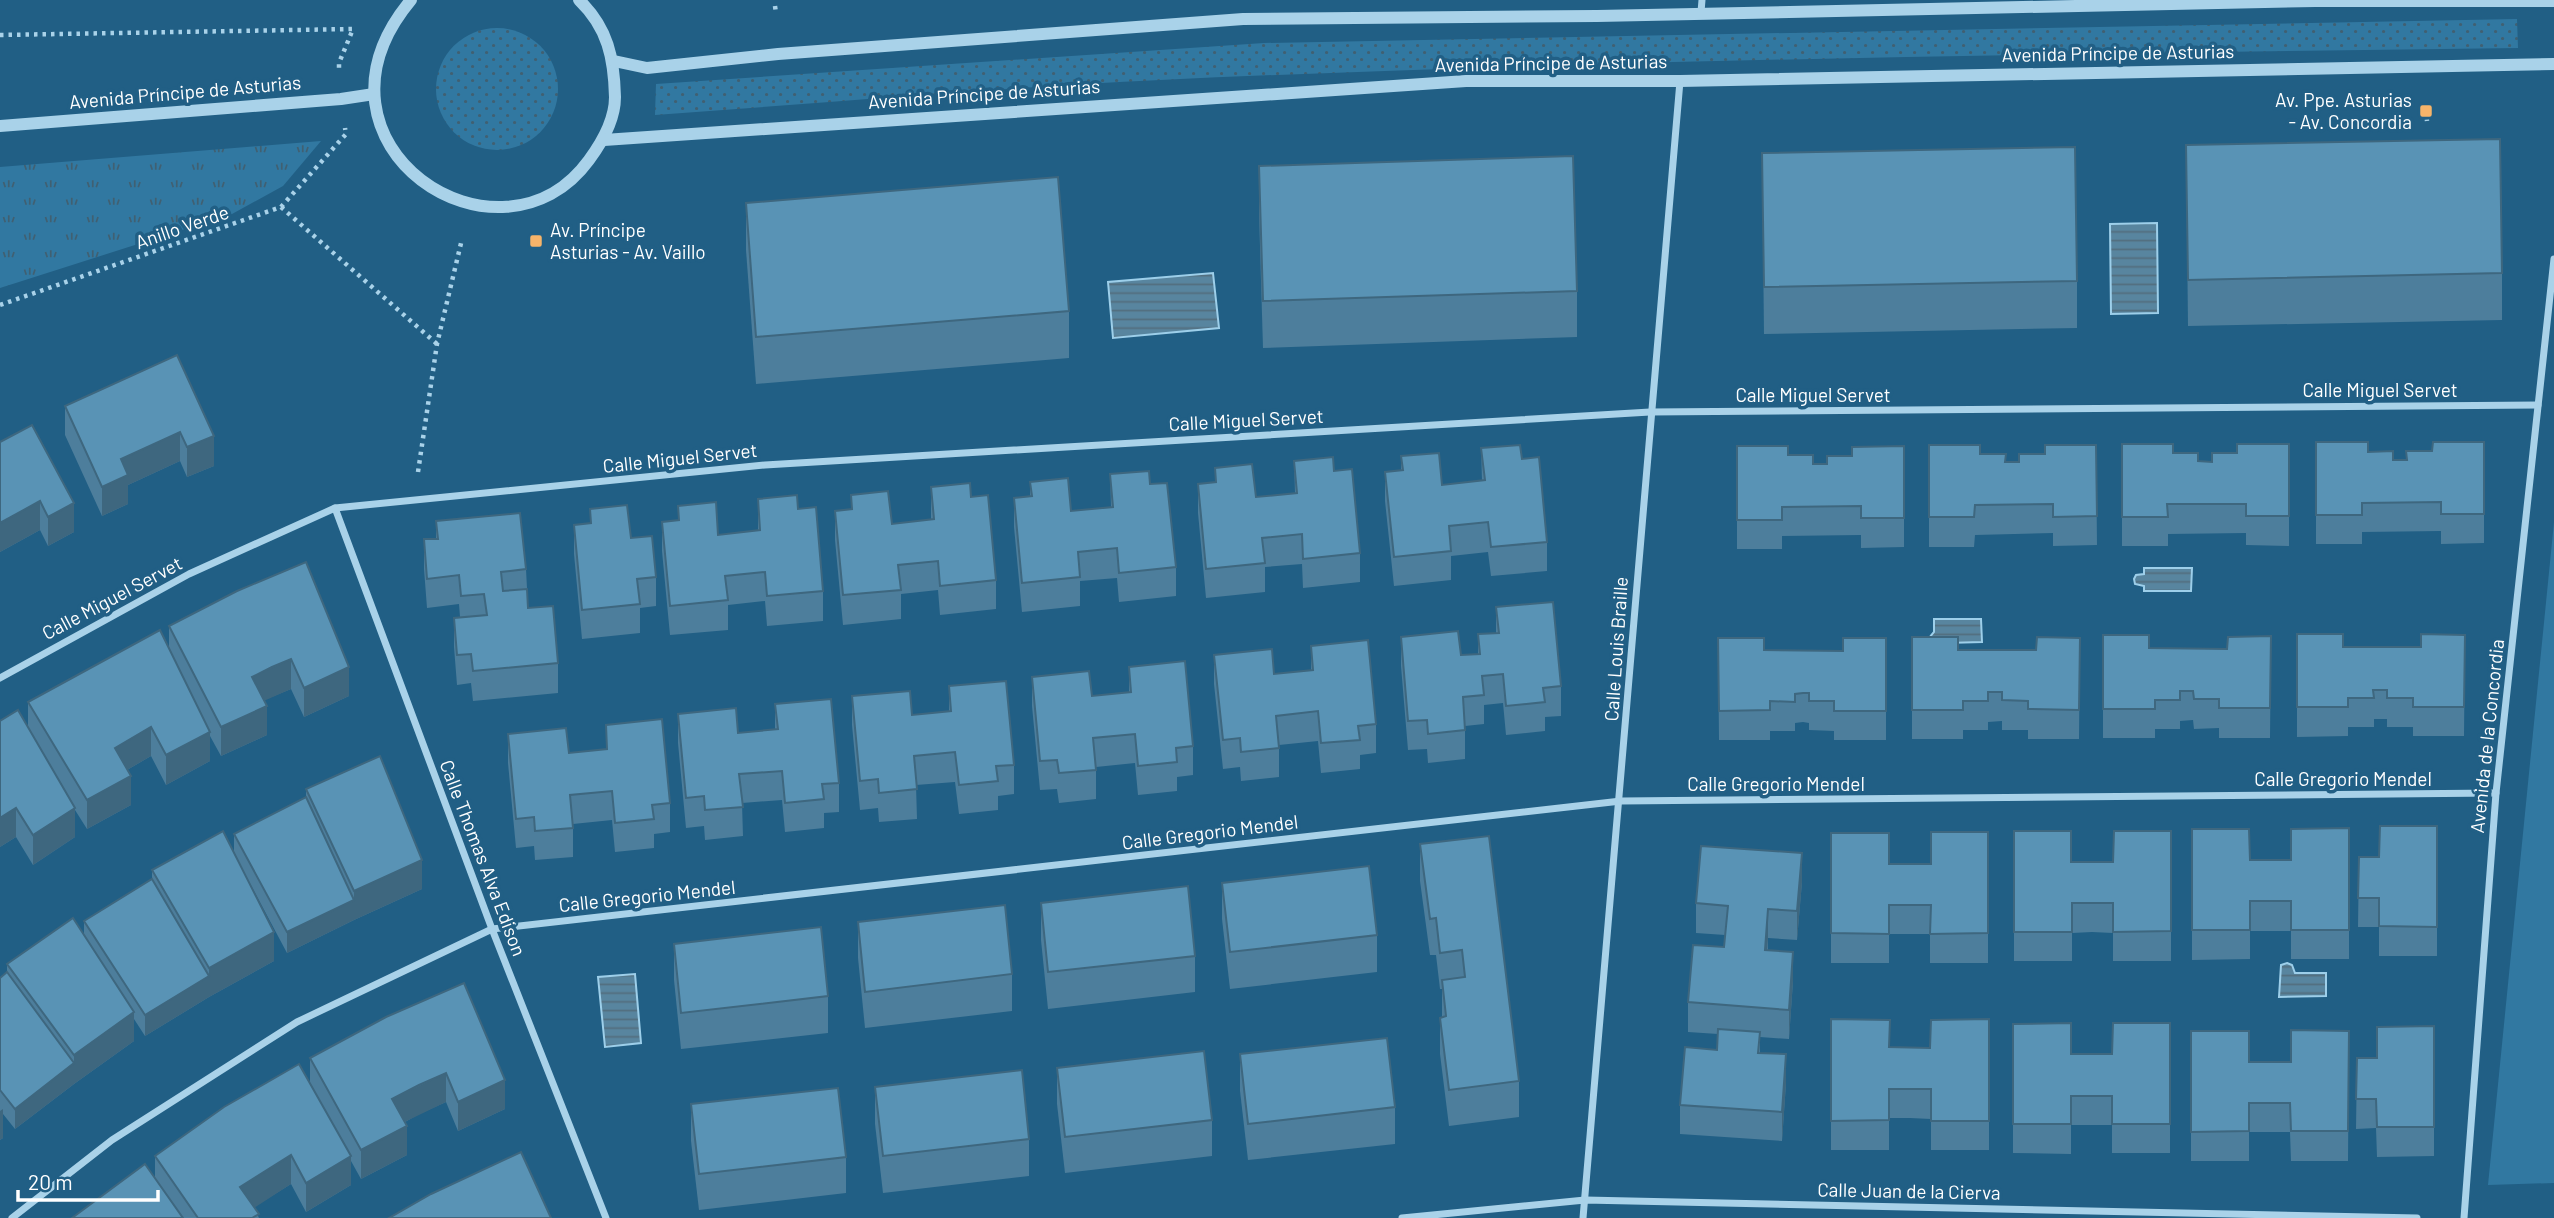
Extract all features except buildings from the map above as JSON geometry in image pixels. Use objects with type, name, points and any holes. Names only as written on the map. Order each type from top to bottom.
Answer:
[{"type":"street","points":[[411,0],[392,22],[377,56],[374,94],[382,132],[403,165],[433,190],[471,205],[510,206],[548,195],[580,172],[604,140],[615,106],[614,61],[607,39],[590,10],[579,0]]},
{"type":"street","points":[[614,61],[647,68],[778,54],[1243,19],[1597,16],[1702,6],[2554,1]]},
{"type":"street","name":"Avenida Príncipe de Asturias","points":[[604,140],[1466,81],[1680,81],[2554,64]]},
{"type":"street","name":"Calle Louis Braille","points":[[1583,1218],[1621,801],[1650,412],[1680,81]]},
{"type":"street","name":"Avenida Príncipe de Asturias","points":[[0,126],[341,99],[374,94]]},
{"type":"street","name":"Avenida de la Concordia","points":[[2464,1218],[2496,793],[2554,258]]},
{"type":"street","name":"Calle Miguel Servet","points":[[0,678],[189,574],[335,508],[765,465],[1650,412],[2538,405]]},
{"type":"street","name":"Calle Thomas Alva Edison","points":[[335,508],[492,929],[606,1218]]},
{"type":"street","name":"Calle Gregorio Mendel","points":[[12,1218],[112,1140],[297,1022],[492,929],[1621,801],[2496,793]]},
{"type":"street","name":"Calle Juan de la Cierva","points":[[1402,1218],[1585,1200],[2417,1218]]},
{"type":"path","points":[[775,6],[776,13]]},
{"type":"path","points":[[0,35],[353,29]]},
{"type":"path","points":[[2426,111],[2427,121]]},
{"type":"path","name":"Anillo Verde","points":[[0,305],[281,208],[346,134]]},
{"type":"path","points":[[281,208],[437,344]]},
{"type":"path","points":[[414,500],[437,344],[462,239]]},
{"type":"green space","points":[[2517,19],[2518,48],[1839,58],[1330,73],[1033,87],[655,115],[656,84],[1264,43]]},
{"type":"green space","points":[[497,28],[520,32],[540,46],[554,66],[558,89],[554,112],[540,132],[520,146],[497,150],[474,146],[454,132],[440,112],[436,89],[440,66],[454,46],[474,32]]},
{"type":"green space","points":[[321,141],[283,186],[232,214],[0,288],[0,167]]},
{"type":"green space","points":[[2554,522],[2554,1183],[2488,1185]]},
{"type":"shaded area","points":[[2157,223],[2158,313],[2111,314],[2110,224]]},
{"type":"shaded area","points":[[1213,273],[1219,328],[1113,338],[1108,282]]},
{"type":"shaded area","points":[[2144,568],[2192,568],[2191,591],[2144,591],[2144,586],[2135,584],[2134,579],[2136,575],[2144,574]]},
{"type":"shaded area","points":[[1934,619],[1981,619],[1982,642],[1945,643],[1929,638],[1934,632]]},
{"type":"shaded area","points":[[2281,965],[2292,965],[2295,973],[2326,973],[2326,996],[2279,997]]},
{"type":"shaded area","points":[[635,974],[641,1043],[605,1047],[598,977]]},
{"type":"place","name":"Av. Ppe. Asturias - Av. Concordia","points":[[2426,111]]},
{"type":"place","name":"Av. Príncipe Asturias - Av. Vaillo","points":[[536,241]]}]
